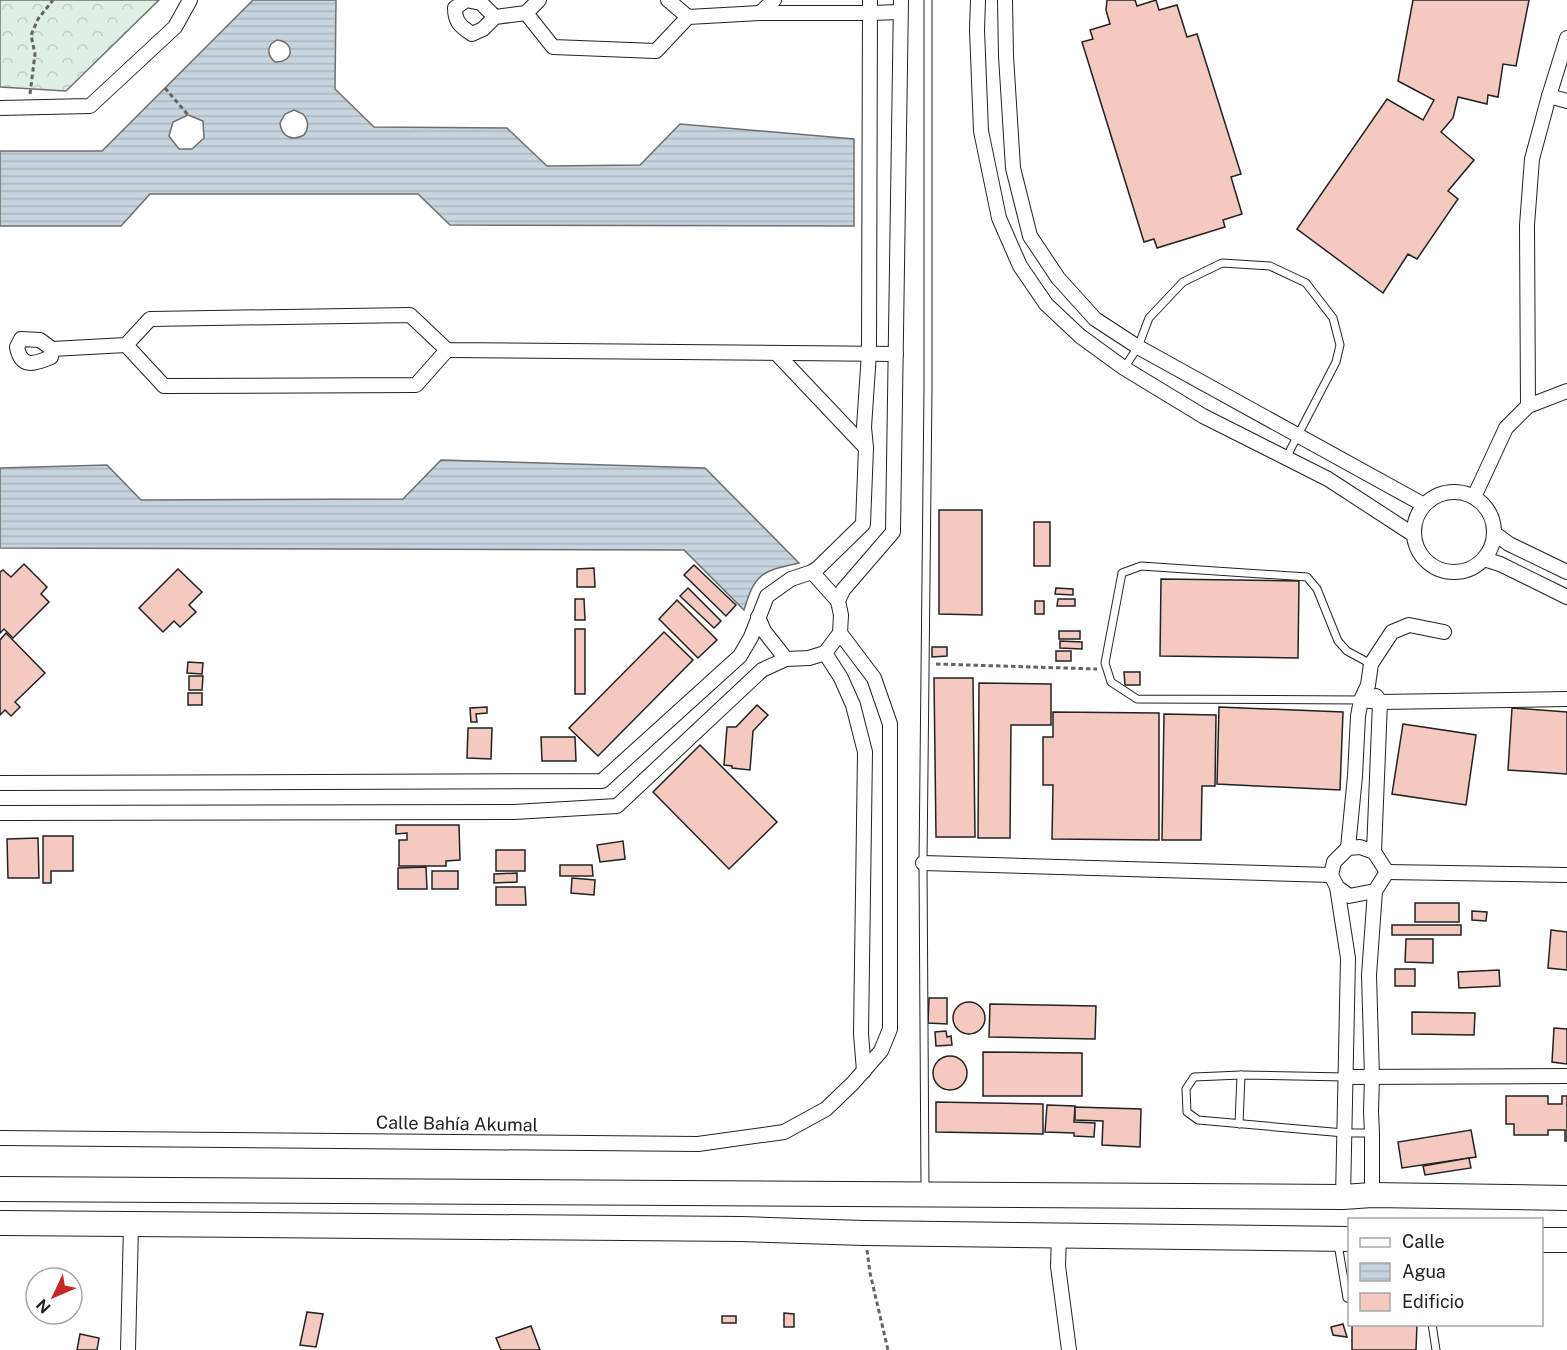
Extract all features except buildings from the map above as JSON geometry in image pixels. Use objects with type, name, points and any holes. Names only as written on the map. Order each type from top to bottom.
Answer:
[{"type":"highway","points":[[0,1189],[1343,1197],[1371,1195],[1567,1198]]},
{"type":"highway","points":[[0,1224],[729,1229],[1059,1236],[1343,1238]]},
{"type":"highway","points":[[1543,1240],[1567,1240]]},
{"type":"street","points":[[0,108],[90,106],[175,27],[190,0]]},
{"type":"street","points":[[495,17],[526,13],[539,0]]},
{"type":"street","points":[[668,0],[688,17],[901,6],[893,532],[843,590],[838,601]]},
{"type":"street","points":[[760,13],[774,0]]},
{"type":"street","points":[[1414,535],[1328,479],[1203,416],[1124,368],[1080,336],[1046,304],[1020,266],[999,218],[981,131],[978,3],[1005,4],[1013,168],[1030,237],[1058,278],[1095,319],[1138,347],[1424,505]]},
{"type":"street","points":[[0,783],[602,781],[740,656],[751,637],[767,596],[790,579],[818,568],[863,524],[866,448],[864,427],[869,353],[870,7]]},
{"type":"street","points":[[526,13],[554,47],[656,51],[688,17]]},
{"type":"street","points":[[1528,406],[1527,225],[1532,159],[1567,39]]},
{"type":"street","points":[[1549,96],[1567,101]]},
{"type":"street","points":[[52,350],[126,345],[150,319],[410,315],[447,350],[896,354]]},
{"type":"street","points":[[126,345],[164,386],[416,385],[447,350]]},
{"type":"street","points":[[776,353],[866,448]]},
{"type":"street","points":[[1474,497],[1506,428],[1528,406],[1567,391]]},
{"type":"street","points":[[1448,492],[1461,492],[1474,497],[1489,512],[1493,522],[1493,543],[1484,559],[1473,568],[1461,572],[1447,572],[1435,567],[1424,559],[1417,548],[1414,535],[1418,514],[1424,505],[1435,496],[1448,492]]},
{"type":"street","points":[[1494,533],[1509,544],[1567,572]]},
{"type":"street","points":[[1484,559],[1500,564],[1567,597]]},
{"type":"street","points":[[0,813],[502,812],[616,806],[762,670],[786,659],[809,658],[825,652],[840,633],[841,615],[838,601],[812,572]]},
{"type":"street","points":[[759,617],[764,632],[786,659]]},
{"type":"street","points":[[1348,848],[1358,716],[1361,700],[1368,685],[1371,664],[1392,633],[1409,625],[1444,632]]},
{"type":"street","name":"Calle Bahía Akumal","points":[[0,1138],[698,1144],[784,1132],[826,1109],[881,1051],[890,1029],[890,724],[874,678],[840,633]]},
{"type":"street","points":[[825,652],[841,678],[853,705],[865,752],[861,1034],[864,1071]]},
{"type":"street","points":[[1368,685],[1380,702],[1374,852],[1387,872]]},
{"type":"street","points":[[1361,700],[1380,702],[1567,699]]},
{"type":"street","points":[[1343,1197],[1348,958],[1334,881],[1334,861],[1348,848],[1360,847],[1374,852]]},
{"type":"street","points":[[923,863],[1334,881],[1349,896],[1375,891]]},
{"type":"street","points":[[1387,872],[1567,875]]},
{"type":"street","points":[[1371,1195],[1372,1077],[1369,975],[1375,891],[1387,872]]},
{"type":"street","points":[[1346,1077],[1567,1076]]},
{"type":"street","points":[[128,1350],[131,1225]]},
{"type":"street","points":[[1059,1236],[1058,1266],[1069,1350]]},
{"type":"lane","points":[[925,1194],[923,863],[928,388],[928,0]]},
{"type":"lane","points":[[1124,368],[1138,347],[1149,318],[1183,282],[1222,263],[1270,266],[1306,283],[1333,318],[1340,345],[1336,362],[1286,458]]},
{"type":"lane","points":[[1361,700],[1137,699],[1111,682],[1105,663],[1122,573],[1141,566],[1307,577],[1317,589],[1338,641],[1347,651],[1371,664]]},
{"type":"lane","points":[[1346,1077],[1241,1075],[1194,1077],[1186,1089],[1187,1112],[1198,1120],[1372,1134]]},
{"type":"lane","points":[[1239,1124],[1241,1075]]},
{"type":"lane","points":[[1343,1238],[1348,1298]]},
{"type":"lane","points":[[1431,1326],[1436,1350]]},
{"type":"path","points":[[28,107],[35,54],[31,34],[38,19],[53,0]]},
{"type":"path","points":[[165,88],[188,115]]},
{"type":"path","points":[[925,664],[1107,669]]},
{"type":"path","points":[[864,1233],[870,1273],[888,1350]]},
{"type":"green space","points":[[0,0],[159,0],[66,91],[0,87]]},
{"type":"water","points":[[253,0],[336,0],[335,89],[374,127],[507,128],[547,166],[640,165],[680,124],[854,139],[854,226],[450,225],[418,194],[150,194],[121,226],[0,226],[0,151],[102,151]],"holes":[[[277,40],[287,44],[290,52],[286,59],[275,62],[270,56],[269,49],[271,44]],[[294,110],[303,114],[308,124],[304,135],[291,138],[282,131],[280,123],[285,114]],[[188,115],[203,121],[204,138],[192,149],[179,149],[169,136],[173,122]]]},
{"type":"water","points":[[441,460],[705,468],[799,563],[768,572],[756,581],[744,610],[684,550],[0,548],[0,468],[107,465],[141,500],[403,499]]}]
